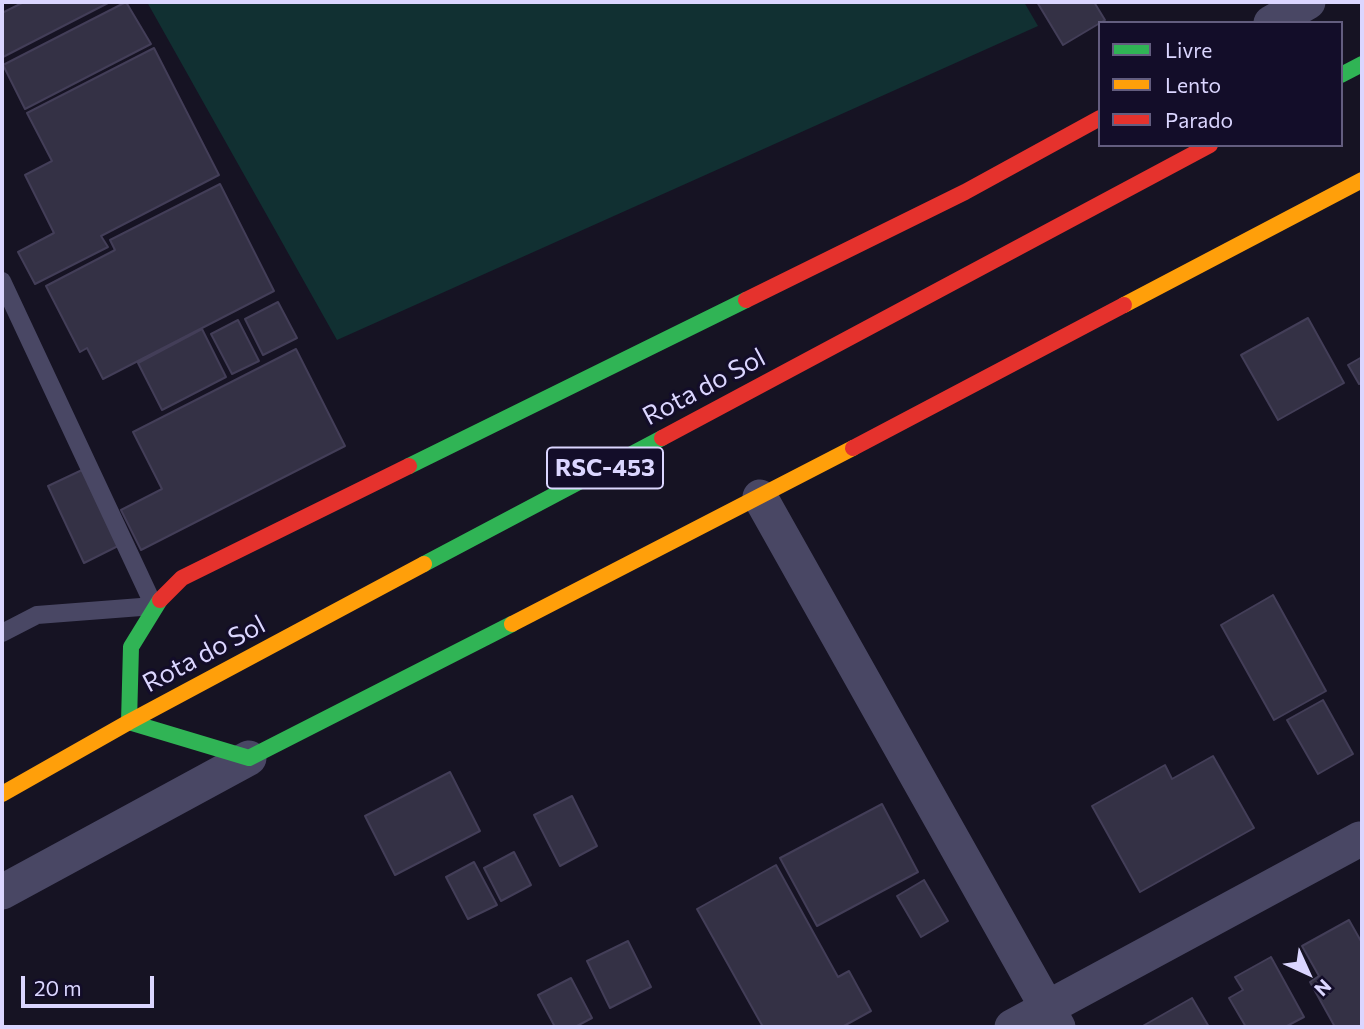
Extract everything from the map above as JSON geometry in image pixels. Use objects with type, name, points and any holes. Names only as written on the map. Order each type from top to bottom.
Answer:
[{"type":"main road","points":[[1343,74],[1362,64]]},
{"type":"main road","points":[[1098,119],[965,192],[182,578],[154,607],[131,648],[129,722],[249,758],[760,497],[1362,180]]},
{"type":"main road","name":"Rota do Sol","points":[[2,794],[129,722],[1206,147]]},
{"type":"street","points":[[1274,21],[1308,2]]},
{"type":"street","points":[[760,497],[1053,1018]]},
{"type":"street","points":[[2,892],[249,758]]},
{"type":"street","points":[[1012,1027],[1053,1018],[1360,839]]},
{"type":"lane","points":[[2,281],[154,607],[37,615],[2,633]]},
{"type":"green space","points":[[147,2],[1024,2],[1038,26],[337,340]]},
{"type":"building","points":[[24,2],[110,2],[3,57],[2,13]]},
{"type":"building","points":[[126,2],[151,44],[25,109],[3,65]]},
{"type":"building","points":[[1037,2],[1094,2],[1105,20],[1098,21],[1098,24],[1063,45]]},
{"type":"building","points":[[154,48],[219,175],[101,236],[108,247],[35,284],[18,252],[54,233],[25,175],[52,161],[27,113]]},
{"type":"building","points":[[220,184],[274,291],[103,379],[87,348],[80,352],[46,286],[115,250],[110,240]]},
{"type":"building","points":[[278,302],[297,338],[263,355],[245,319]]},
{"type":"building","points":[[1308,318],[1344,383],[1278,420],[1241,355]]},
{"type":"building","points":[[238,320],[259,361],[232,374],[211,334]]},
{"type":"building","points":[[202,329],[226,377],[162,410],[138,363]]},
{"type":"building","points":[[296,349],[345,446],[141,550],[121,510],[162,489],[133,432]]},
{"type":"building","points":[[1362,357],[1362,383],[1359,384],[1348,365]]},
{"type":"building","points":[[82,470],[122,544],[84,563],[48,486]]},
{"type":"building","points":[[1273,595],[1326,691],[1274,720],[1221,625]]},
{"type":"building","points":[[1323,700],[1353,754],[1318,774],[1287,720]]},
{"type":"building","points":[[1213,756],[1254,828],[1140,892],[1092,806],[1165,765],[1172,779]]},
{"type":"building","points":[[450,772],[480,831],[395,875],[365,816]]},
{"type":"building","points":[[572,796],[597,846],[560,866],[534,815]]},
{"type":"building","points":[[882,804],[918,872],[817,926],[780,858]]},
{"type":"building","points":[[514,852],[531,885],[501,901],[484,868]]},
{"type":"building","points":[[474,862],[497,905],[468,919],[446,877]]},
{"type":"building","points":[[776,865],[838,977],[849,971],[871,1011],[842,1027],[763,1027],[697,909]]},
{"type":"building","points":[[924,880],[948,921],[921,937],[897,896]]},
{"type":"building","points":[[1349,920],[1362,943],[1362,1027],[1335,1027],[1310,982],[1319,976],[1302,946]]},
{"type":"building","points":[[628,941],[651,987],[610,1008],[587,961]]},
{"type":"building","points":[[1271,957],[1304,1017],[1285,1027],[1246,1027],[1229,998],[1243,990],[1235,977]]},
{"type":"building","points":[[571,978],[592,1018],[575,1027],[555,1027],[538,995]]},
{"type":"building","points":[[1192,998],[1209,1027],[1141,1027]]},
{"type":"traffic: fast","points":[[1343,74],[1362,64]]},
{"type":"traffic: fast","points":[[409,466],[746,300]]},
{"type":"traffic: fast","points":[[424,564],[662,438]]},
{"type":"traffic: fast","points":[[160,600],[131,647],[129,722],[249,758],[512,624]]},
{"type":"traffic: slow","points":[[1124,305],[1362,180]]},
{"type":"traffic: slow","points":[[512,624],[853,448]]},
{"type":"traffic: slow","points":[[2,794],[129,722],[424,564]]},
{"type":"traffic: jam","points":[[746,300],[965,192],[1098,119]]},
{"type":"traffic: jam","points":[[662,438],[1206,147]]},
{"type":"traffic: jam","points":[[853,448],[1124,305]]},
{"type":"traffic: jam","points":[[160,600],[182,578],[409,466]]}]
